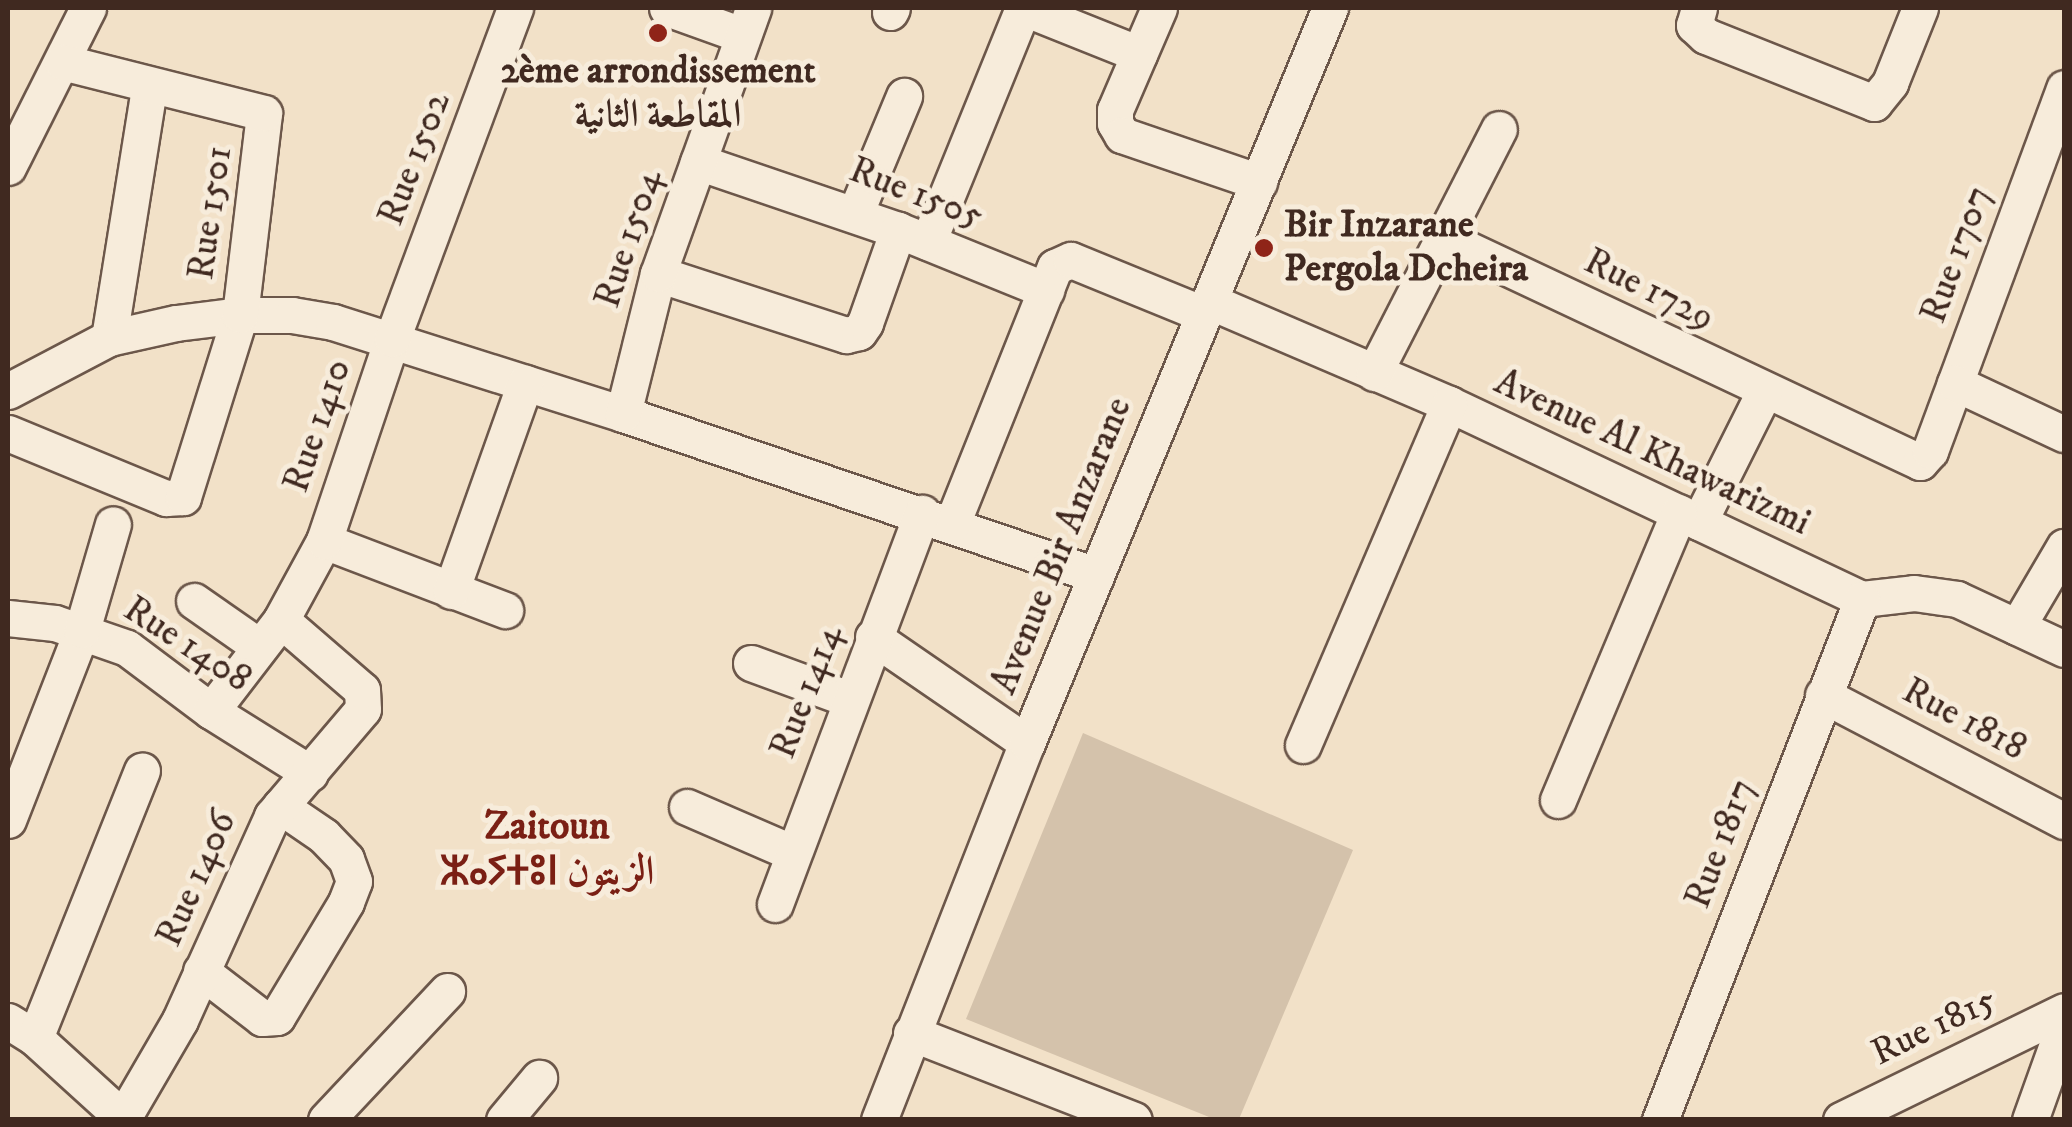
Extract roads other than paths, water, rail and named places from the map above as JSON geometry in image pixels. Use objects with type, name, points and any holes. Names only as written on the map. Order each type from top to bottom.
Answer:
[{"type":"street","points":[[8,168],[88,8]]},
{"type":"street","name":"Rue 1502","points":[[392,339],[515,8]]},
{"type":"street","name":"Rue 1504","points":[[623,414],[658,274],[748,21],[668,8]]},
{"type":"street","points":[[658,274],[846,335],[859,332],[913,236],[1024,8],[1139,54]]},
{"type":"street","points":[[1158,8],[1115,110],[1114,124],[1122,134],[1259,182]]},
{"type":"street","name":"Avenue Bir Anzarane","points":[[879,1120],[1096,574],[1330,8]]},
{"type":"street","points":[[1699,8],[1694,25],[1706,36],[1874,103],[1890,83],[1920,8]]},
{"type":"street","points":[[62,62],[149,87],[109,338]]},
{"type":"street","name":"Rue 1501","points":[[8,432],[166,498],[183,498],[240,315],[266,122],[264,114],[149,87]]},
{"type":"street","name":"Rue 1707","points":[[1930,451],[2064,88]]},
{"type":"street","points":[[855,214],[904,96]]},
{"type":"street","points":[[1374,373],[1499,129]]},
{"type":"street","name":"Rue 1505","points":[[698,162],[855,214],[1046,290]]},
{"type":"street","name":"Rue 1729","points":[[1444,238],[1913,460],[1926,460],[1930,451]]},
{"type":"street","points":[[937,518],[1056,267],[1071,260],[1206,307]]},
{"type":"street","name":"Avenue Al Khawarizmi","points":[[1206,307],[1448,404],[1862,599]]},
{"type":"street","points":[[8,391],[109,338],[176,322],[240,315],[292,315],[392,339],[1096,574]]},
{"type":"street","name":"Rue 1410","points":[[212,711],[270,633],[324,541],[392,339]]},
{"type":"street","points":[[451,591],[526,383]]},
{"type":"street","points":[[1955,383],[2064,434]]},
{"type":"street","points":[[1558,800],[1689,516],[1764,392]]},
{"type":"street","points":[[1302,745],[1448,404]]},
{"type":"street","name":"Rue 1414","points":[[775,904],[874,638],[937,518]]},
{"type":"street","points":[[8,820],[82,630],[113,524]]},
{"type":"street","points":[[324,541],[505,610]]},
{"type":"street","points":[[2017,626],[2064,548]]},
{"type":"street","points":[[1862,599],[1914,594],[1957,600],[2063,646]]},
{"type":"street","name":"Rue 1817","points":[[1660,1120],[1862,599]]},
{"type":"street","points":[[194,601],[270,633]]},
{"type":"street","name":"Rue 1408","points":[[8,618],[38,618],[82,630],[146,660],[212,711],[310,773]]},
{"type":"street","name":"Rue 1406","points":[[124,1119],[168,1044],[256,847],[280,806],[363,709],[362,690],[270,633]]},
{"type":"street","points":[[874,638],[1028,743]]},
{"type":"street","points":[[750,663],[849,700]]},
{"type":"street","name":"Rue 1818","points":[[1823,695],[2064,821]]},
{"type":"street","points":[[124,1119],[21,1030],[142,771]]},
{"type":"street","points":[[202,971],[262,1018],[276,1017],[346,902],[354,881],[346,858],[324,836],[280,806]]},
{"type":"street","points":[[687,807],[792,852]]},
{"type":"street","points":[[326,1120],[448,991]]},
{"type":"street","name":"Rue 1815","points":[[1841,1120],[2064,1012]]},
{"type":"street","points":[[2030,1120],[2064,1024]]},
{"type":"street","points":[[911,1033],[1134,1120]]},
{"type":"street","points":[[510,1118],[540,1078]]},
{"type":"place","name":"2ème arrondissement المقاطعة الثانية","points":[[658,33]]},
{"type":"place","name":"Bir Inzarane Pergola Dcheira","points":[[1264,248]]},
{"type":"district","name":"Zaitoun ⵣⴰⵢⵜⵓⵏ الزيتون","points":[[547,850]]}]
